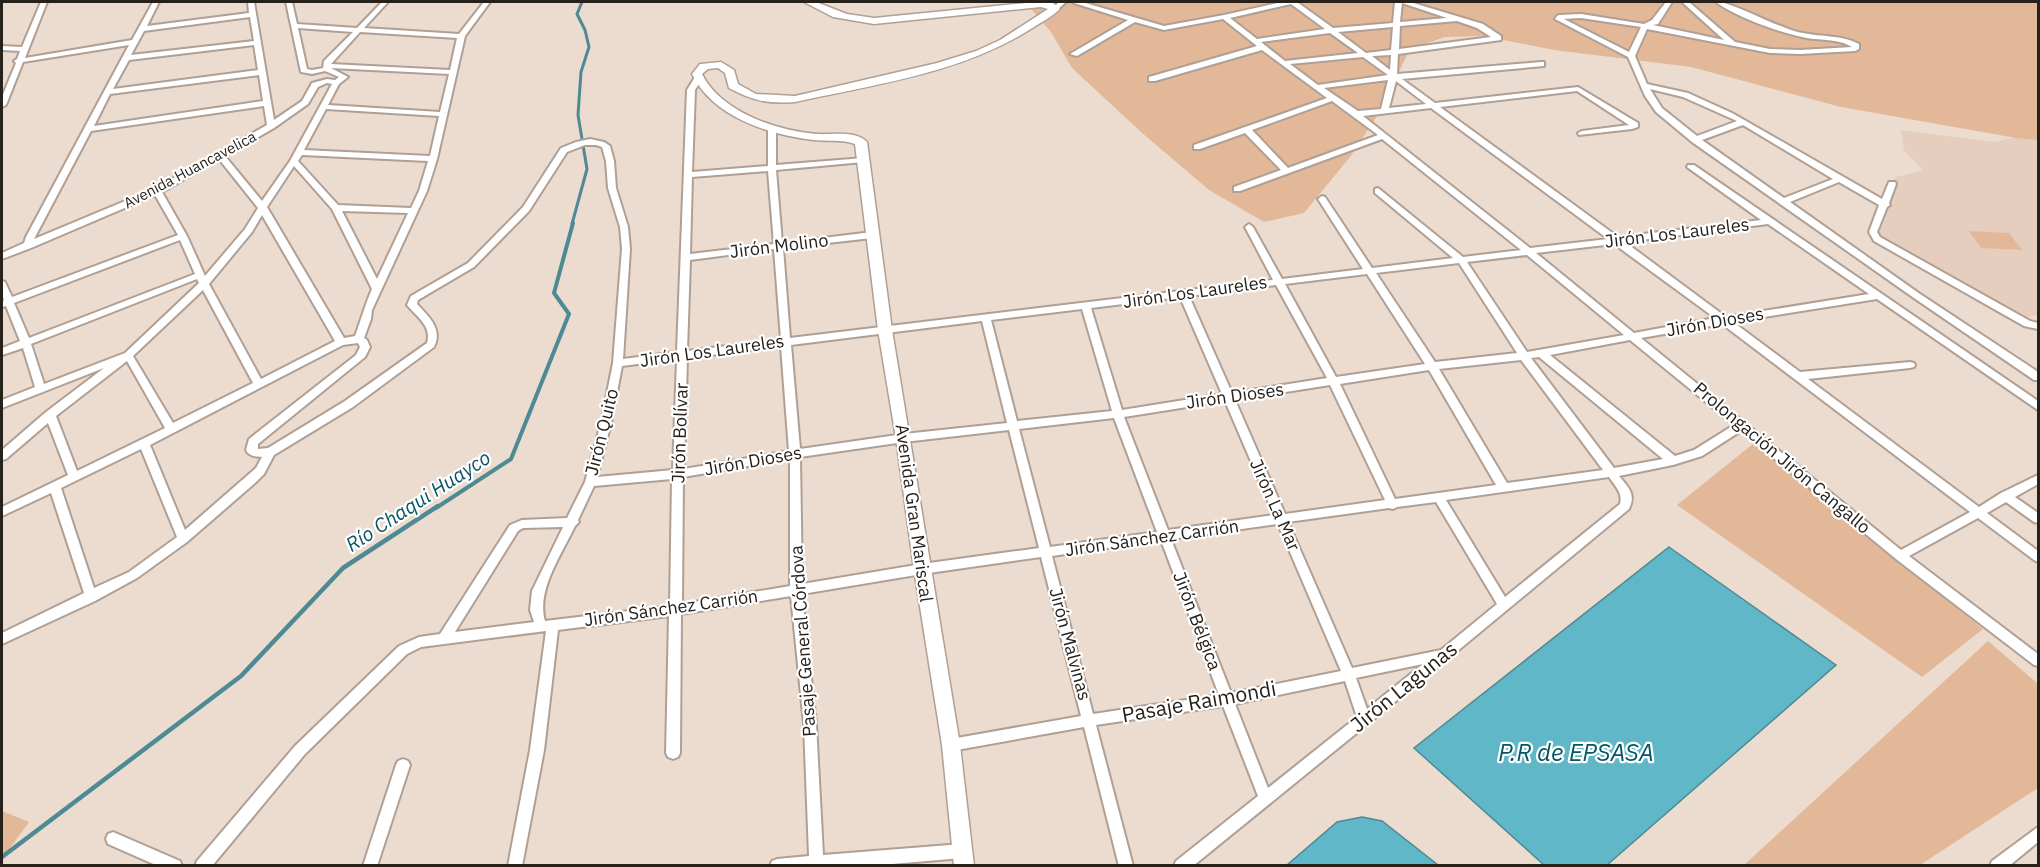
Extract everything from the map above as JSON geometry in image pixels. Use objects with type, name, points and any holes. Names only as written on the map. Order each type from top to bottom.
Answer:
[{"type":"street","points":[[2,105],[44,2]]},
{"type":"street","points":[[28,246],[30,237],[156,2]]},
{"type":"street","points":[[251,2],[271,126]]},
{"type":"street","points":[[289,2],[304,70],[312,72],[326,68],[452,72]]},
{"type":"street","points":[[326,68],[386,2]]},
{"type":"street","points":[[359,339],[367,310],[415,211],[433,159],[461,36],[487,2]]},
{"type":"street","points":[[809,2],[848,20],[864,21],[885,21],[1041,4],[1059,5]]},
{"type":"street","points":[[1076,2],[1164,28],[1291,2],[1334,30],[1393,78],[1436,105],[2038,557]]},
{"type":"street","points":[[1384,111],[1393,78],[1398,2]]},
{"type":"street","points":[[1283,63],[1394,52],[1498,38],[1480,26],[1404,2]]},
{"type":"street","points":[[1631,56],[1645,26],[1655,22],[1669,2]]},
{"type":"street","points":[[1685,2],[1732,43]]},
{"type":"street","points":[[1719,2],[1778,28],[1813,38],[1846,41],[1856,46],[1855,49],[1784,52],[1581,16],[1559,17],[1559,19],[1631,56],[1649,96],[1659,110],[1695,140],[1917,296],[2038,376]]},
{"type":"street","points":[[688,175],[772,170],[864,160],[861,142],[858,140],[814,137],[772,128],[732,109],[712,95],[698,80],[697,74],[701,68],[722,65],[730,72],[733,86],[744,94],[763,99],[795,99],[940,66],[980,53],[1028,28],[1059,5]]},
{"type":"street","points":[[141,29],[252,15]]},
{"type":"street","name":"Prolongación Jirón Cangallo","points":[[1224,17],[1283,63],[1356,114],[1634,337],[1900,556],[2038,661]]},
{"type":"street","points":[[1074,54],[1134,19]]},
{"type":"street","points":[[1255,41],[1334,30],[1458,19]]},
{"type":"street","points":[[1655,22],[1667,30]]},
{"type":"street","points":[[294,26],[362,28],[461,36]]},
{"type":"street","points":[[18,61],[133,42]]},
{"type":"street","points":[[125,58],[256,43]]},
{"type":"street","points":[[1152,79],[1263,47]]},
{"type":"street","points":[[2,48],[23,49]]},
{"type":"street","points":[[1318,87],[1541,64]]},
{"type":"street","points":[[2,456],[50,415],[128,355],[249,230],[296,157],[324,106],[334,82],[344,77],[326,68]]},
{"type":"street","points":[[109,92],[262,72]]},
{"type":"street","points":[[2,80],[11,80]]},
{"type":"street","name":"Jirón Bolívar","points":[[673,753],[678,474],[691,90],[698,80]]},
{"type":"street","name":"Avenida Huancavelica","points":[[2,256],[157,191],[271,126],[305,102],[315,85],[334,82]]},
{"type":"street","points":[[1646,86],[1692,97],[1742,122],[1886,205]]},
{"type":"street","points":[[1356,114],[1578,89],[1635,124],[1632,127],[1582,133]]},
{"type":"street","points":[[1197,147],[1334,98]]},
{"type":"street","points":[[88,129],[267,103]]},
{"type":"street","points":[[324,106],[442,114]]},
{"type":"street","points":[[1695,140],[1742,122]]},
{"type":"street","name":"Pasaje General Córdova","points":[[772,128],[772,170],[795,454],[796,590],[810,724],[815,863]]},
{"type":"street","points":[[1246,129],[1286,171]]},
{"type":"street","points":[[1237,189],[1383,136]]},
{"type":"street","name":"Jirón Quito","points":[[270,452],[349,404],[431,345],[434,339],[433,329],[412,305],[414,298],[471,265],[526,209],[564,150],[590,142],[606,146],[610,161],[612,188],[624,227],[626,249],[618,363],[606,423],[590,482],[573,522],[538,591],[536,610],[547,625],[537,750],[515,866]]},
{"type":"street","points":[[220,155],[262,207],[341,342]]},
{"type":"street","points":[[296,157],[433,159]]},
{"type":"street","points":[[296,157],[336,208],[377,289]]},
{"type":"street","name":"Avenida Gran Mariscal","points":[[864,160],[885,330],[904,438],[922,570],[951,745],[963,858]]},
{"type":"street","points":[[1691,167],[2038,406]]},
{"type":"street","points":[[1781,202],[1840,179]]},
{"type":"street","points":[[1892,184],[1886,205],[1873,232],[1877,239],[2027,324],[2038,326]]},
{"type":"street","points":[[157,191],[183,236],[202,279],[259,384]]},
{"type":"street","points":[[1378,191],[1462,261],[1524,356],[1611,473]]},
{"type":"street","points":[[1322,199],[1431,366],[1504,488]]},
{"type":"street","points":[[336,208],[415,211]]},
{"type":"street","name":"Jirón Los Laureles","points":[[618,363],[1368,270],[1462,261],[1771,221]]},
{"type":"street","points":[[1249,227],[1334,382],[1393,505]]},
{"type":"street","name":"Jirón Molino","points":[[687,257],[872,235]]},
{"type":"street","points":[[5,303],[183,236]]},
{"type":"street","points":[[2,352],[202,279]]},
{"type":"street","points":[[2,284],[5,303],[26,343],[40,388]]},
{"type":"street","name":"Jirón La Mar","points":[[1183,293],[1349,675],[1364,719]]},
{"type":"street","name":"Jirón Dioses","points":[[590,482],[678,474],[904,438],[1118,414],[1431,366],[1524,356],[1724,320],[1878,296]]},
{"type":"street","name":"Jirón Bélgica","points":[[1086,306],[1118,414],[1265,798]]},
{"type":"street","name":"Jirón Malvinas","points":[[986,319],[1045,553],[1091,720],[1126,866]]},
{"type":"street","points":[[2,512],[55,488],[341,342],[359,339],[364,342],[365,347],[352,364],[251,446],[251,450],[256,453],[270,452]]},
{"type":"street","points":[[1541,353],[1673,461]]},
{"type":"street","points":[[2,404],[128,355]]},
{"type":"street","points":[[128,355],[171,429]]},
{"type":"street","points":[[1798,376],[1910,364]]},
{"type":"street","points":[[50,415],[74,478]]},
{"type":"street","name":"Jirón Sánchez Carrión","points":[[202,866],[300,750],[403,650],[419,642],[675,610],[922,570],[1611,473],[1673,461],[1698,453],[1742,425]]},
{"type":"street","points":[[144,443],[183,539]]},
{"type":"street","points":[[2,639],[133,575],[183,539],[251,480],[260,471],[270,452]]},
{"type":"street","name":"Jirón Lagunas","points":[[1181,866],[1625,506],[1627,499],[1625,492],[1611,473]]},
{"type":"street","points":[[1900,556],[2038,479]]},
{"type":"street","points":[[55,488],[91,597]]},
{"type":"street","points":[[2005,496],[2038,519]]},
{"type":"street","points":[[1439,498],[1504,606]]},
{"type":"street","points":[[444,639],[514,528],[522,524],[573,522]]},
{"type":"street","name":"Pasaje Raimondi","points":[[951,745],[1091,720],[1227,700],[1445,654]]},
{"type":"street","points":[[370,866],[403,765]]},
{"type":"street","points":[[1997,866],[2038,834]]},
{"type":"street","points":[[113,839],[175,866]]},
{"type":"street","points":[[777,866],[963,858]]},
{"type":"shaded area","points":[[1013,2],[2038,2],[2038,140],[1841,107],[1691,67],[1554,50],[1483,36],[1445,37],[1410,49],[1379,113],[1350,157],[1304,213],[1264,222],[1209,190],[1141,132],[1072,68],[1051,32],[1031,9]]},
{"type":"shaded area","points":[[1901,130],[1994,142],[2038,132],[2038,315],[2029,317],[2011,315],[1875,236],[1868,227],[1896,177],[1923,170],[1904,151]]},
{"type":"shaded area","points":[[1969,231],[2009,233],[2022,250],[1981,248]]},
{"type":"shaded area","points":[[1754,443],[1983,629],[1922,677],[1677,505]]},
{"type":"shaded area","points":[[1988,641],[2038,684],[2038,788],[1920,865],[1744,865]]},
{"type":"shaded area","points":[[2,811],[29,822],[2,859]]},
{"type":"water","name":"P.R de EPSASA","points":[[1669,547],[1836,665],[1607,865],[1544,865],[1414,748]]},
{"type":"water","points":[[1362,817],[1382,821],[1438,865],[1287,865],[1337,822]]},
{"type":"waterway","name":"Río Chaqui Huayco","points":[[572,224],[587,169],[578,115],[581,72],[589,47],[585,30],[577,14],[582,2]]},
{"type":"waterway","name":"Río Chaqui Huayco","points":[[436,508],[511,459],[569,314],[554,293],[573,223]]},
{"type":"waterway","name":"Río Chaqui Huayco","points":[[2,857],[241,676],[343,568],[438,506]]}]
